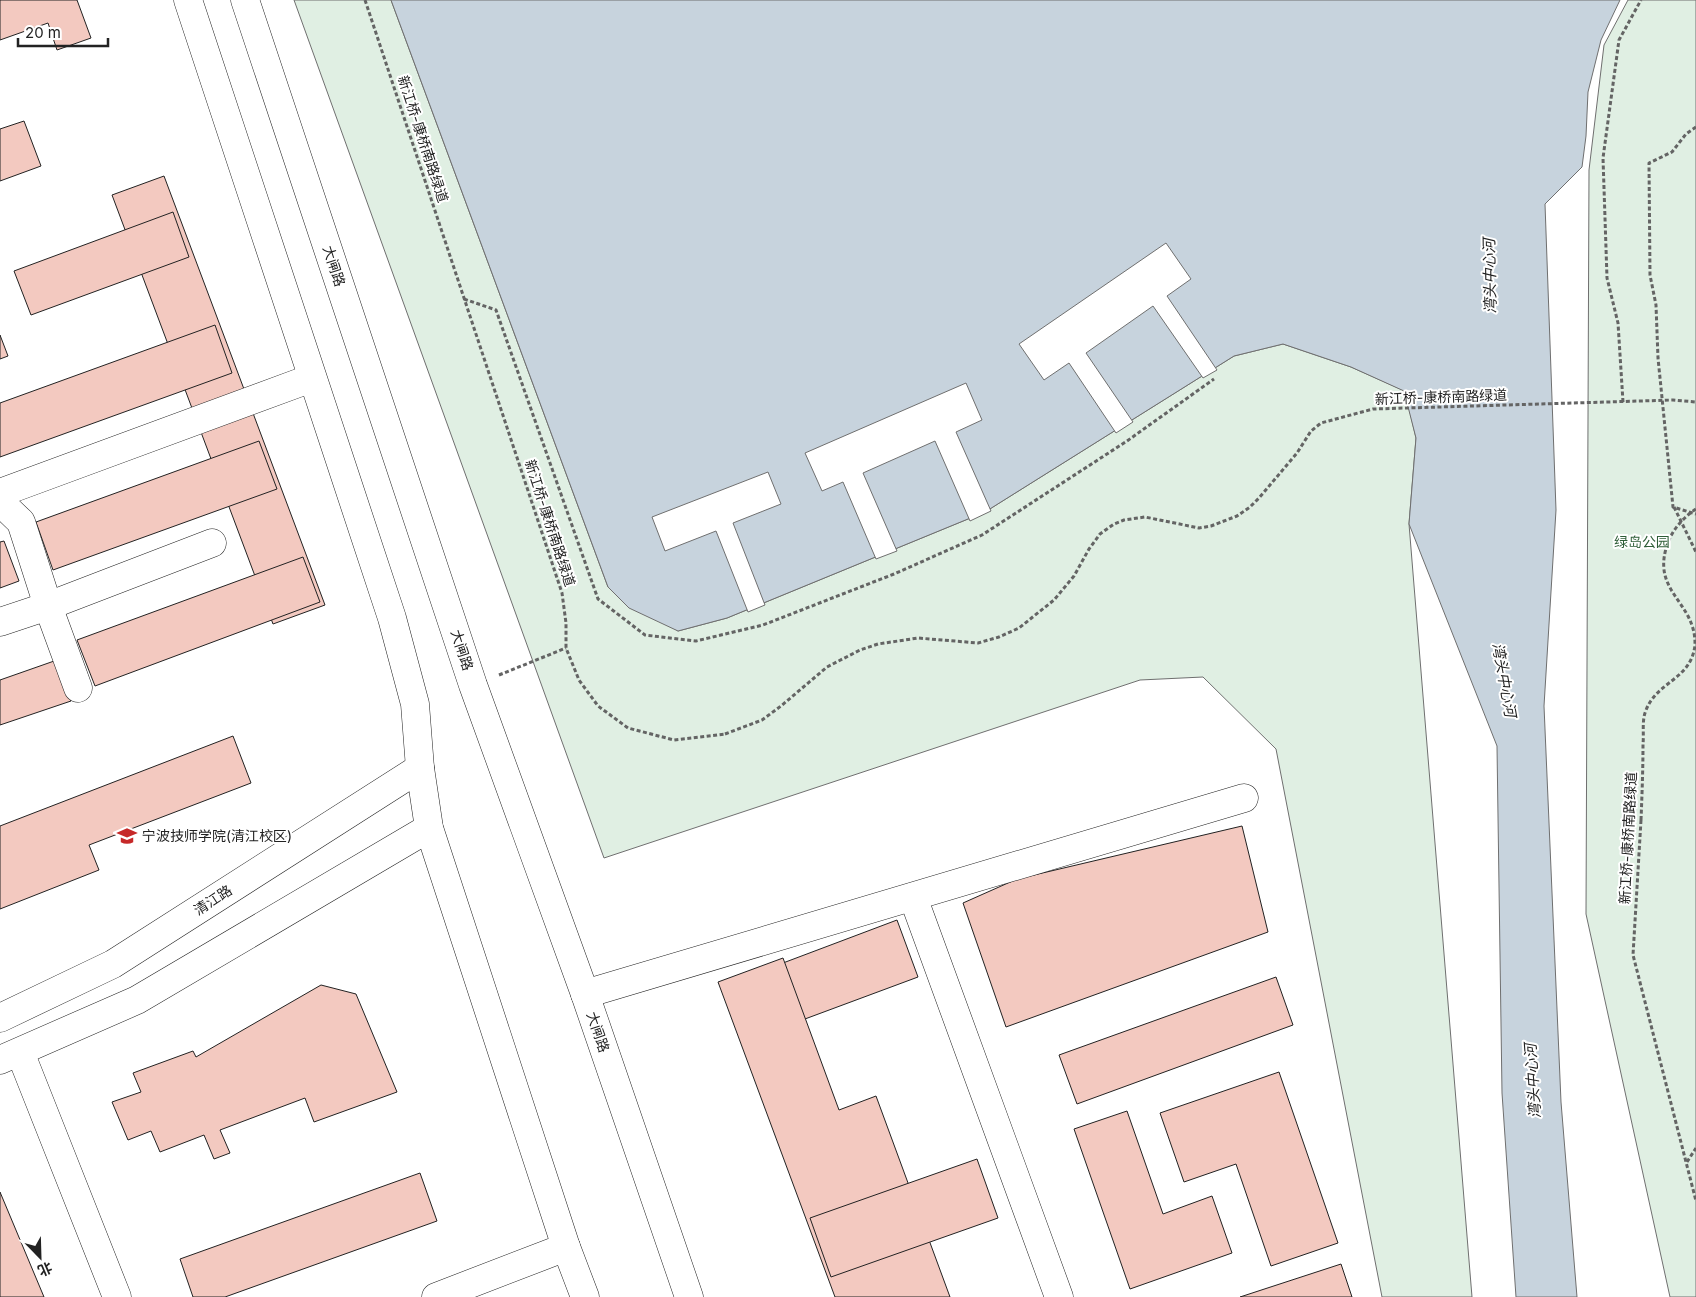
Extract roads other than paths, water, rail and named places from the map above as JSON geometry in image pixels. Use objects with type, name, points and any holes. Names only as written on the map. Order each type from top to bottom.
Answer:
[{"type":"main road","points":[[188,0],[392,618],[415,704],[420,768],[430,828],[566,1247],[585,1297]]},
{"type":"main road","name":"大闸路","points":[[245,0],[473,685],[585,994],[688,1297]]},
{"type":"main road","points":[[0,493],[312,378]]},
{"type":"main road","points":[[0,502],[21,522],[48,606],[78,688]]},
{"type":"main road","points":[[0,622],[48,606],[212,543]]},
{"type":"main road","name":"清江路","points":[[0,1018],[113,964],[420,768]]},
{"type":"main road","points":[[585,994],[1244,798]]},
{"type":"main road","points":[[117,1297],[10,1056],[137,1000],[430,828]]},
{"type":"main road","points":[[913,897],[1059,1297]]},
{"type":"main road","points":[[436,1297],[566,1247]]},
{"type":"water","name":"湾头中心河","points":[[391,0],[1620,0],[1601,40],[1588,92],[1586,136],[1582,167],[1545,204],[1556,510],[1544,706],[1561,1102],[1577,1297],[1516,1297],[1502,1093],[1497,746],[1409,524],[1416,438],[1404,391],[1351,367],[1283,344],[1234,356],[985,512],[727,618],[678,631],[629,608],[608,587]]},
{"type":"place","name":"宁波技师学院(清江校区)","points":[[127,836]]},
{"type":"park label","name":"绿岛公园","points":[[1642,542]]}]
